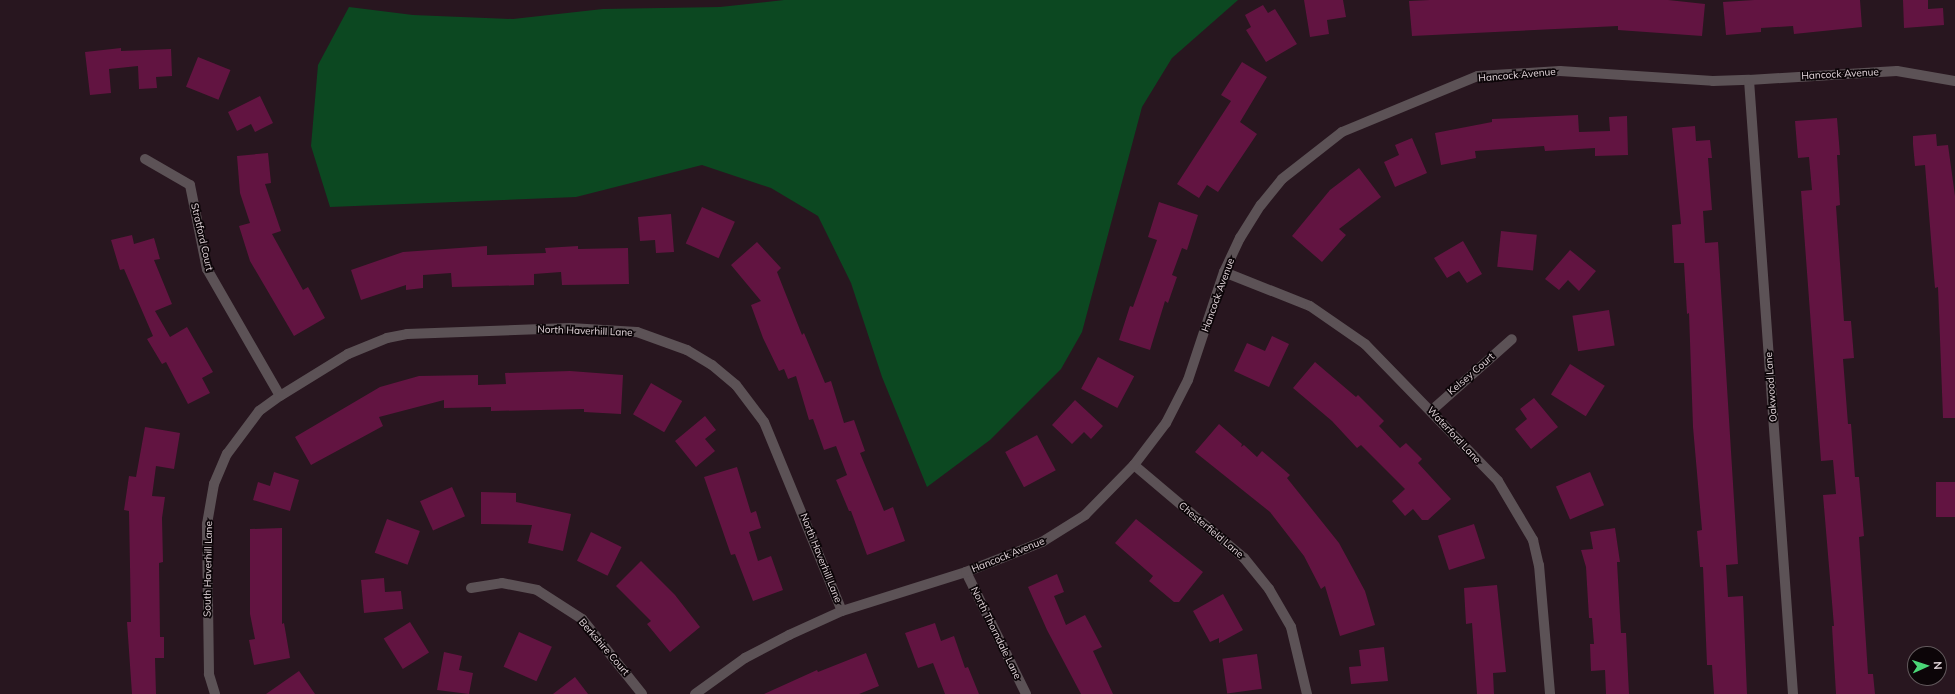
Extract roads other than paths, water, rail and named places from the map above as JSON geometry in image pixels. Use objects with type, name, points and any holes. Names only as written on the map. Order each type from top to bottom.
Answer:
[{"type":"street","name":"Hancock Avenue","points":[[695,694],[745,658],[842,611],[966,572],[1042,542],[1085,515],[1134,465],[1166,422],[1188,380],[1224,272],[1240,238],[1261,205],[1282,179],[1342,132],[1478,76],[1560,71],[1713,81],[1897,71],[1955,81]]},
{"type":"street","name":"Oakwood Lane","points":[[1749,80],[1793,694]]},
{"type":"street","name":"Stratford Court","points":[[144,159],[190,185],[207,268],[280,396]]},
{"type":"street","name":"Waterford Lane","points":[[1224,272],[1244,278],[1310,306],[1336,322],[1365,344],[1431,410],[1498,482],[1533,540],[1539,565],[1544,607],[1550,694]]},
{"type":"street","name":"North Haverhill Lane","points":[[280,396],[348,354],[387,338],[407,334],[570,328],[637,332],[661,339],[687,350],[712,365],[736,385],[764,422],[842,611]]},
{"type":"street","name":"Kelsey Court","points":[[1431,410],[1512,339]]},
{"type":"street","name":"South Haverhill Lane","points":[[215,694],[209,674],[207,626],[207,524],[214,484],[227,454],[254,417],[280,396]]},
{"type":"street","name":"Chesterfield Lane","points":[[1134,465],[1244,558],[1269,589],[1291,627],[1307,694]]},
{"type":"street","name":"North Thorndale Lane","points":[[966,572],[1026,694]]},
{"type":"street","name":"Berkshire Court","points":[[471,588],[502,583],[538,590],[582,619],[642,694]]}]
